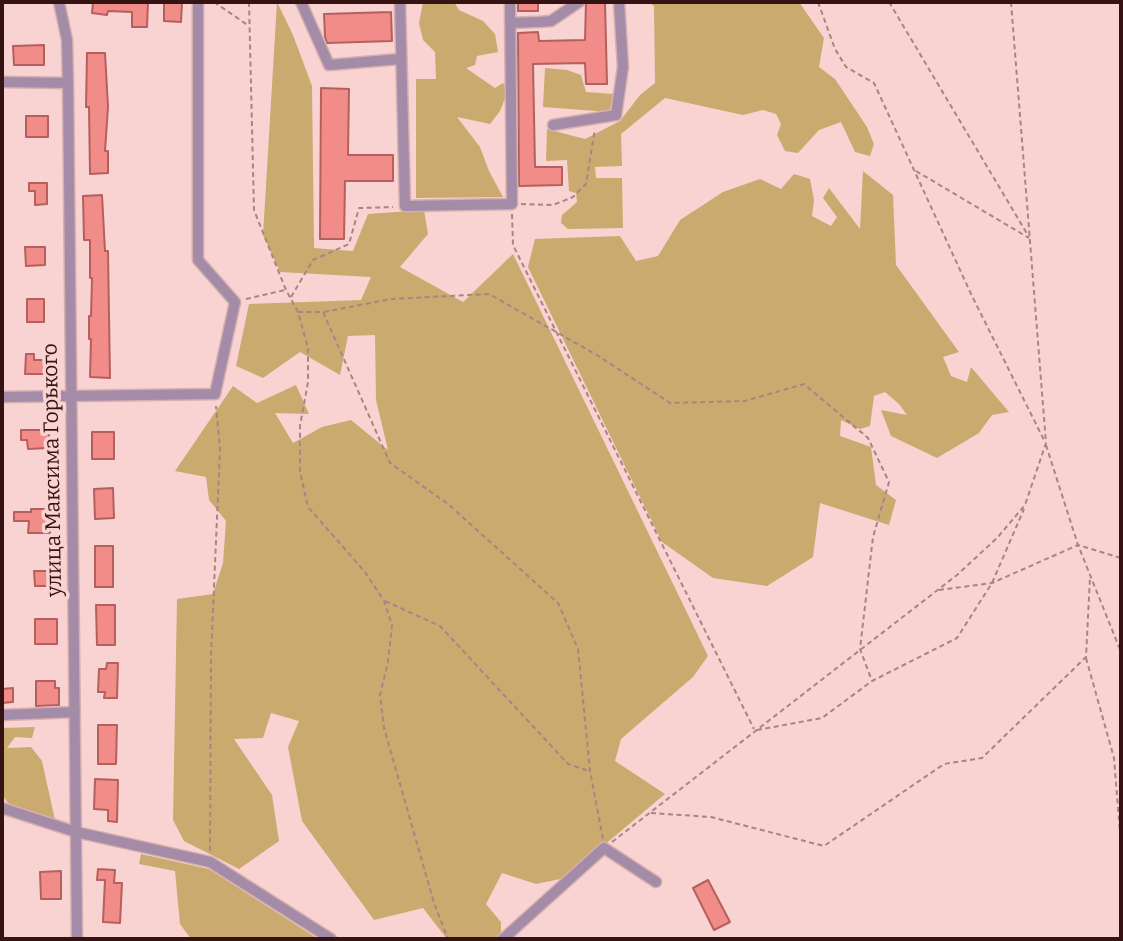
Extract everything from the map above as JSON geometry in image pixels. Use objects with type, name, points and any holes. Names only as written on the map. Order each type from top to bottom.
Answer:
[{"type":"street","name":"улица Максима Горького","points":[[59,2],[67,40],[68,83],[77,939]]},
{"type":"street","points":[[2,397],[215,394],[235,302],[198,260],[198,2]]},
{"type":"street","points":[[301,2],[329,65],[400,59]]},
{"type":"street","points":[[400,2],[405,206],[512,204],[510,2]]},
{"type":"street","points":[[510,23],[551,21],[579,2]]},
{"type":"street","points":[[553,125],[617,115],[623,67],[619,2]]},
{"type":"street","points":[[2,82],[68,83]]},
{"type":"street","points":[[2,715],[75,712]]},
{"type":"street","points":[[2,808],[76,832],[210,862],[331,939]]},
{"type":"street","points":[[503,939],[604,848],[656,882]]},
{"type":"path","points":[[214,2],[250,27]]},
{"type":"path","points":[[249,2],[254,211],[286,290],[298,312],[308,348],[308,382],[300,426],[300,471],[308,507],[365,572],[384,601],[392,625],[388,662],[380,695],[384,728],[434,903],[448,939]]},
{"type":"path","points":[[818,2],[835,48],[846,67],[874,83],[972,296],[1046,443],[1077,545],[1121,652]]},
{"type":"path","points":[[889,2],[1030,238]]},
{"type":"path","points":[[754,730],[822,718],[872,681],[957,638],[992,583],[1026,505],[1046,443],[1011,2]]},
{"type":"path","points":[[597,118],[586,184],[573,197],[553,205],[512,204],[513,245],[754,730]]},
{"type":"path","points":[[914,170],[1030,238]]},
{"type":"path","points":[[291,297],[313,260],[349,244],[359,208],[405,206]]},
{"type":"path","points":[[235,302],[286,290]]},
{"type":"path","points":[[298,312],[323,312],[391,299],[489,294],[597,355],[670,403],[745,401],[804,384],[868,438],[889,482],[873,537],[860,649],[872,681]]},
{"type":"path","points":[[323,312],[390,463],[448,505],[558,603],[578,649],[590,771],[604,848],[938,590],[997,538],[1026,505]]},
{"type":"path","points":[[210,862],[211,656],[220,449],[215,394]]},
{"type":"path","points":[[938,590],[992,583],[1077,545],[1121,558]]},
{"type":"path","points":[[1090,576],[1086,656],[1114,758],[1121,845]]},
{"type":"path","points":[[384,601],[440,626],[568,764],[590,771]]},
{"type":"path","points":[[650,813],[711,817],[824,846],[944,764],[982,758],[1086,656]]},
{"type":"shaded area","points":[[277,2],[312,86],[314,248],[353,251],[368,214],[424,210],[428,234],[400,267],[463,302],[513,254],[708,656],[693,677],[621,739],[615,761],[665,794],[565,878],[536,884],[502,873],[486,904],[501,922],[501,939],[447,939],[423,908],[374,920],[302,821],[288,747],[299,721],[271,713],[263,738],[234,739],[272,795],[279,841],[239,869],[184,841],[173,820],[177,599],[213,594],[223,563],[226,521],[209,500],[206,477],[175,471],[233,386],[257,403],[296,385],[309,414],[275,413],[293,443],[322,427],[351,420],[388,450],[376,400],[375,335],[348,336],[340,375],[300,352],[263,378],[236,366],[249,304],[361,300],[371,277],[280,272],[263,235]]},
{"type":"shaded area","points":[[423,2],[454,2],[459,10],[483,21],[495,34],[498,52],[477,56],[475,65],[466,68],[495,88],[503,83],[508,91],[500,111],[490,124],[457,117],[480,147],[503,197],[416,198],[416,79],[436,79],[435,52],[423,40],[419,23]]},
{"type":"shaded area","points":[[648,2],[799,2],[824,38],[819,67],[835,79],[867,127],[874,144],[870,156],[855,152],[841,122],[819,130],[798,153],[785,151],[777,135],[781,124],[776,114],[763,110],[743,115],[665,98],[621,134],[622,166],[595,167],[596,178],[622,178],[623,228],[568,229],[561,223],[562,215],[577,202],[576,193],[569,191],[567,160],[546,161],[547,129],[585,139],[620,121],[640,95],[655,83],[654,6]]},
{"type":"shaded area","points":[[545,68],[567,70],[581,75],[586,92],[614,94],[609,112],[543,107]]},
{"type":"shaded area","points":[[863,171],[893,195],[896,265],[959,352],[943,357],[951,376],[967,382],[971,367],[1009,412],[992,415],[979,433],[937,458],[891,436],[881,410],[907,415],[885,392],[874,396],[870,426],[860,429],[841,420],[840,436],[871,447],[876,485],[896,500],[889,525],[820,503],[813,557],[767,586],[713,578],[662,542],[528,267],[535,239],[620,236],[636,261],[658,256],[680,220],[723,192],[760,179],[781,189],[794,174],[810,179],[814,200],[812,216],[831,226],[837,217],[823,198],[829,188],[860,229]]},
{"type":"shaded area","points":[[35,727],[32,738],[15,737],[7,748],[31,747],[42,761],[55,820],[18,810],[7,802],[2,794],[2,728]]},
{"type":"shaded area","points":[[141,854],[209,869],[318,939],[191,939],[180,924],[175,871],[139,864]]},
{"type":"building","points":[[93,2],[148,2],[147,27],[132,27],[132,12],[108,11],[107,15],[92,13]]},
{"type":"building","points":[[518,2],[538,2],[538,11],[518,11]]},
{"type":"building","points":[[586,2],[605,2],[607,84],[586,84],[585,63],[533,64],[535,167],[562,167],[562,185],[519,186],[518,33],[538,32],[539,41],[585,40]]},
{"type":"building","points":[[164,3],[182,3],[181,22],[164,21]]},
{"type":"building","points":[[391,12],[392,41],[327,43],[324,14]]},
{"type":"building","points":[[44,45],[44,65],[14,65],[13,46]]},
{"type":"building","points":[[87,53],[105,53],[108,107],[105,151],[108,151],[108,173],[90,174],[89,107],[86,107]]},
{"type":"building","points":[[321,88],[349,89],[348,155],[393,155],[393,181],[345,181],[344,239],[320,239]]},
{"type":"building","points":[[26,116],[48,116],[48,137],[26,137]]},
{"type":"building","points":[[29,183],[47,183],[47,204],[35,205],[35,191],[29,191]]},
{"type":"building","points":[[102,195],[105,251],[108,251],[110,378],[90,377],[89,316],[92,278],[90,240],[84,240],[83,196]]},
{"type":"building","points":[[25,247],[45,247],[45,265],[26,266]]},
{"type":"building","points":[[27,299],[44,299],[44,322],[27,322]]},
{"type":"building","points":[[26,354],[34,354],[34,360],[47,360],[46,374],[25,374]]},
{"type":"building","points":[[21,430],[49,430],[49,448],[28,449],[27,440],[21,440]]},
{"type":"building","points":[[92,432],[114,432],[114,459],[92,459]]},
{"type":"building","points":[[113,488],[114,518],[95,519],[94,489]]},
{"type":"building","points":[[31,509],[51,509],[50,533],[28,533],[29,521],[14,521],[14,512],[31,512]]},
{"type":"building","points":[[95,546],[113,546],[113,587],[95,587]]},
{"type":"building","points":[[34,571],[48,571],[49,586],[35,586]]},
{"type":"building","points":[[96,605],[115,605],[115,645],[97,645]]},
{"type":"building","points":[[35,619],[57,619],[57,644],[35,644]]},
{"type":"building","points":[[107,663],[118,663],[117,698],[104,698],[105,692],[98,692],[99,669],[106,669]]},
{"type":"building","points":[[36,681],[55,681],[55,688],[59,688],[59,705],[36,706]]},
{"type":"building","points":[[13,688],[13,702],[2,703],[2,689]]},
{"type":"building","points":[[98,725],[117,725],[116,764],[98,764]]},
{"type":"building","points":[[95,779],[118,780],[117,822],[108,821],[108,810],[94,809]]},
{"type":"building","points":[[98,869],[115,870],[114,883],[122,883],[120,923],[103,922],[105,880],[97,880]]},
{"type":"building","points":[[61,871],[61,899],[41,899],[40,872]]},
{"type":"building","points":[[708,880],[730,922],[714,930],[693,888]]}]
